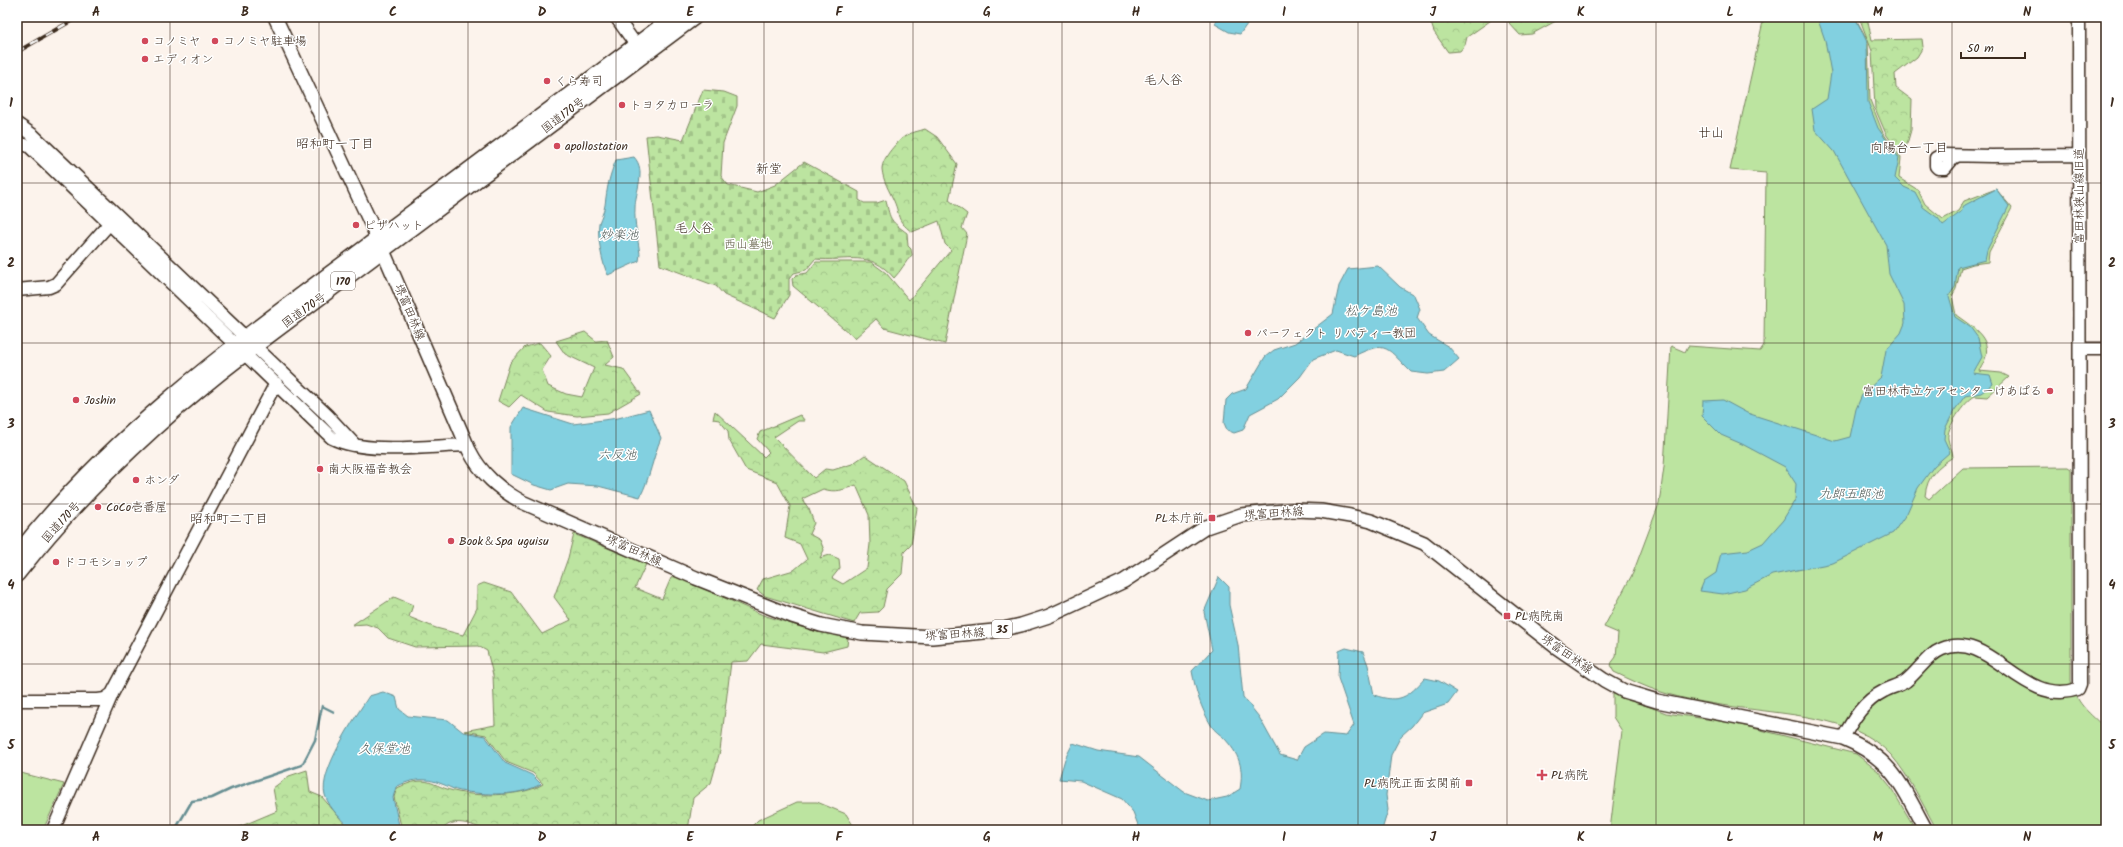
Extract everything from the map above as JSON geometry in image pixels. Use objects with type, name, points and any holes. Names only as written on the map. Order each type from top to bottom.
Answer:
[{"type":"highway","name":"国道170号","points":[[639,50],[674,17]]},
{"type":"highway","name":"国道170号","points":[[17,556],[101,462],[176,393],[245,346],[639,50],[694,17]]},
{"type":"highway","name":"国道170号","points":[[17,574],[48,537],[108,472],[245,346]]},
{"type":"main road","name":"堺富田林線","points":[[275,17],[380,244],[473,459],[485,474],[505,492],[522,502],[696,578],[792,616],[821,625],[893,636],[932,637],[966,635],[1019,626],[1049,616],[1124,580],[1206,527],[1241,515],[1294,510],[1320,511],[1350,516],[1385,526],[1424,543],[1556,647],[1604,680],[1624,691],[1656,702],[1842,738],[1858,744],[1885,764],[1906,792],[1926,830]]},
{"type":"street","points":[[616,17],[639,50]]},
{"type":"street","name":"富田林狭山線旧道","points":[[1842,738],[1853,719],[1869,701],[1885,690],[1905,682],[1935,652],[1950,646],[1959,645],[1981,651],[2030,685],[2042,689],[2063,692],[2078,689],[2082,678],[2078,17]]},
{"type":"street","points":[[17,124],[34,136],[245,346],[276,383],[332,438],[355,445],[380,448],[467,445]]},
{"type":"street","points":[[17,143],[29,146],[109,224],[245,346],[328,416],[355,445]]},
{"type":"street","points":[[1957,156],[2079,155]]},
{"type":"street","points":[[17,290],[50,287],[56,284],[109,224]]},
{"type":"street","points":[[2080,349],[2106,349]]},
{"type":"street","points":[[53,830],[112,694],[276,383]]},
{"type":"street","points":[[17,700],[98,700],[105,699],[112,694]]},
{"type":"green space","points":[[1429,17],[1492,17],[1490,21],[1467,37],[1465,45],[1460,51],[1448,52],[1434,32]]},
{"type":"green space","points":[[1512,17],[1563,17],[1532,34],[1520,35],[1509,23]]},
{"type":"green space","points":[[1764,17],[1855,17],[1868,41],[1870,100],[1883,133],[1901,158],[1899,178],[1918,190],[1925,204],[1943,219],[1958,211],[1964,201],[1996,189],[2012,208],[1989,252],[1988,262],[1973,264],[1961,268],[1956,289],[1952,296],[1956,315],[1978,332],[1986,345],[1987,352],[1979,371],[2001,373],[2009,377],[1987,397],[1975,396],[1961,409],[1948,434],[1953,457],[1942,464],[1934,473],[1928,483],[1925,496],[1929,499],[1963,468],[2068,467],[2071,469],[2071,681],[2079,701],[2103,726],[2106,726],[2106,830],[1937,830],[1910,782],[1891,755],[1875,741],[1857,731],[1815,718],[1686,699],[1637,683],[1614,672],[1610,665],[1616,657],[1618,633],[1604,627],[1633,573],[1659,504],[1664,467],[1671,346],[1685,352],[1688,346],[1760,351],[1764,345],[1766,173],[1730,170]]},
{"type":"green space","points":[[1859,17],[1867,17],[1872,40],[1922,39],[1923,47],[1917,57],[1895,74],[1896,88],[1912,100],[1911,130],[1905,151],[1901,151],[1893,144],[1886,134],[1875,108],[1872,51]]},
{"type":"green space","name":"西山墓地","points":[[703,90],[724,92],[737,97],[737,106],[723,143],[721,176],[728,185],[757,192],[775,185],[804,162],[859,192],[859,200],[864,203],[877,203],[886,200],[890,217],[907,233],[908,246],[911,249],[912,255],[894,278],[876,263],[867,260],[815,259],[806,270],[794,273],[789,279],[789,295],[775,318],[724,295],[716,286],[660,265],[646,136],[657,135],[683,140]]},
{"type":"green space","points":[[925,129],[937,137],[957,164],[949,200],[967,214],[962,228],[967,234],[945,344],[884,328],[876,319],[855,338],[793,286],[792,279],[796,275],[807,273],[816,262],[871,262],[886,273],[909,300],[951,250],[945,244],[939,221],[912,232],[903,224],[899,218],[882,169],[891,150],[903,137]]},
{"type":"green space","points":[[585,332],[596,341],[607,340],[614,357],[605,365],[623,369],[641,394],[608,413],[577,416],[548,412],[521,395],[509,407],[498,401],[510,363],[525,347],[540,343],[551,356],[542,370],[548,386],[566,394],[582,397],[594,368],[565,354],[556,341]]},
{"type":"green space","points":[[715,411],[764,457],[769,452],[757,439],[760,432],[800,415],[805,421],[798,421],[774,437],[814,478],[825,469],[833,470],[852,464],[865,455],[904,481],[917,508],[911,545],[904,552],[902,574],[887,589],[883,607],[878,612],[860,613],[854,623],[765,596],[757,590],[763,579],[794,570],[807,559],[800,544],[785,538],[790,506],[777,482],[746,470],[729,440],[728,431],[719,420],[713,419]],"holes":[[[856,485],[869,515],[870,544],[867,568],[843,584],[832,578],[840,568],[839,559],[830,555],[820,558],[824,550],[820,540],[809,534],[814,523],[809,509],[802,499],[823,489],[832,491]]]},
{"type":"green space","points":[[574,534],[646,564],[635,588],[662,599],[671,578],[675,576],[763,615],[817,632],[848,638],[847,646],[823,652],[761,644],[748,661],[731,662],[720,751],[711,783],[693,798],[688,830],[486,830],[469,824],[452,823],[442,830],[402,830],[394,797],[397,788],[416,781],[429,782],[458,792],[478,795],[514,793],[535,788],[543,784],[533,773],[506,762],[486,735],[464,731],[495,725],[493,675],[487,651],[478,646],[415,647],[388,638],[378,628],[366,624],[352,625],[394,597],[413,605],[409,617],[436,628],[463,635],[477,608],[477,586],[484,583],[511,592],[542,634],[571,620],[554,597],[568,558]]},
{"type":"green space","points":[[1613,693],[1666,713],[1733,723],[1856,754],[1878,771],[1890,786],[1916,830],[1610,830],[1622,731],[1613,717]]},
{"type":"green space","points":[[307,770],[310,792],[322,797],[350,830],[232,830],[277,811],[273,788],[289,776]]},
{"type":"green space","points":[[17,772],[64,784],[43,830],[17,830]]},
{"type":"green space","points":[[797,802],[817,802],[846,814],[856,830],[748,830],[758,820]]},
{"type":"water","points":[[1218,17],[1252,17],[1240,34],[1229,32],[1215,24]]},
{"type":"water","name":"九郎五郎池","points":[[1817,17],[1855,17],[1867,42],[1868,102],[1878,128],[1899,158],[1895,178],[1904,187],[1915,192],[1923,207],[1938,218],[1943,225],[1961,212],[1965,205],[1996,189],[2009,206],[1987,250],[1985,260],[1958,267],[1955,287],[1949,296],[1955,317],[1970,327],[1978,338],[1982,357],[1973,373],[1990,375],[1993,384],[1981,393],[1965,396],[1954,411],[1945,429],[1944,439],[1950,452],[1934,466],[1918,488],[1907,513],[1893,533],[1833,563],[1772,575],[1745,589],[1723,594],[1700,591],[1704,581],[1716,573],[1721,553],[1748,550],[1763,543],[1783,520],[1795,500],[1796,484],[1785,467],[1742,444],[1721,435],[1702,416],[1703,401],[1723,400],[1747,413],[1835,441],[1850,437],[1856,409],[1862,395],[1881,377],[1886,350],[1901,333],[1905,323],[1904,305],[1889,274],[1886,245],[1834,151],[1815,130],[1812,109],[1827,99],[1831,73],[1825,40]]},
{"type":"water","name":"妙楽池","points":[[634,157],[640,168],[635,202],[636,225],[640,254],[639,261],[608,275],[600,250],[599,223],[605,208],[610,177],[616,160]]},
{"type":"water","name":"松ケ島池","points":[[1378,266],[1400,287],[1414,295],[1420,309],[1417,318],[1429,335],[1449,347],[1459,359],[1444,372],[1428,374],[1411,372],[1386,349],[1374,348],[1354,356],[1336,350],[1313,359],[1300,377],[1278,399],[1250,414],[1243,430],[1234,433],[1227,430],[1224,423],[1226,400],[1232,394],[1246,389],[1265,357],[1274,350],[1295,343],[1333,314],[1339,286],[1348,269]]},
{"type":"water","name":"六反池","points":[[523,408],[573,424],[618,418],[649,410],[661,438],[640,497],[598,486],[568,484],[551,490],[534,485],[511,474],[511,427]]},
{"type":"water","points":[[1219,577],[1229,587],[1229,605],[1238,645],[1243,697],[1259,717],[1280,755],[1297,760],[1304,747],[1324,734],[1346,736],[1354,725],[1338,678],[1339,651],[1346,648],[1363,652],[1368,665],[1374,695],[1391,699],[1403,697],[1414,690],[1425,678],[1439,681],[1457,692],[1448,704],[1422,713],[1412,726],[1401,736],[1391,755],[1386,795],[1388,810],[1382,830],[1140,830],[1133,812],[1122,799],[1081,781],[1059,779],[1065,759],[1073,743],[1098,751],[1139,757],[1184,792],[1208,801],[1227,797],[1240,789],[1241,767],[1237,755],[1224,738],[1214,729],[1207,718],[1199,699],[1192,671],[1212,650],[1204,612]]},
{"type":"water","name":"久保堂池","points":[[383,692],[396,697],[399,709],[408,716],[448,720],[463,732],[485,736],[505,763],[532,775],[541,784],[512,793],[491,794],[460,791],[430,780],[407,782],[396,787],[393,798],[400,830],[354,830],[341,819],[330,806],[325,795],[324,785],[332,759],[369,696]]},
{"type":"waterway","points":[[175,830],[192,801],[212,798],[231,789],[302,765],[315,740],[322,706],[334,712]]},
{"type":"railway","points":[[17,52],[78,17]]},
{"type":"place","name":"コノミヤ","points":[[145,41]]},
{"type":"place","name":"コノミヤ駐車場","points":[[215,41]]},
{"type":"place","name":"エディオン","points":[[145,59]]},
{"type":"place","name":"くら寿司","points":[[547,81]]},
{"type":"place","name":"トヨタカローラ","points":[[622,105]]},
{"type":"place","name":"apollostation","points":[[557,146]]},
{"type":"place","name":"ピザハット","points":[[356,225]]},
{"type":"place","name":"パーフェクト リバティー教団","points":[[1248,333]]},
{"type":"place","name":"富田林市立ケアセンターけあぱる","points":[[2050,391]]},
{"type":"place","name":"Joshin","points":[[76,400]]},
{"type":"place","name":"南大阪福音教会","points":[[320,469]]},
{"type":"place","name":"ホンダ","points":[[136,480]]},
{"type":"place","name":"CoCo壱番屋","points":[[98,507]]},
{"type":"place","name":"PL本庁前","points":[[1212,518]]},
{"type":"place","name":"Book＆Spa uguisu","points":[[451,541]]},
{"type":"place","name":"ドコモショップ","points":[[56,562]]},
{"type":"place","name":"PL病院南","points":[[1507,616]]},
{"type":"place","name":"PL病院","points":[[1542,775]]},
{"type":"place","name":"PL病院正面玄関前","points":[[1469,783]]},
{"type":"district","name":"毛人谷","points":[[1163,79]]},
{"type":"district","name":"廿山","points":[[1711,132]]},
{"type":"district","name":"昭和町一丁目","points":[[335,143]]},
{"type":"district","name":"向陽台一丁目","points":[[1909,147]]},
{"type":"district","name":"新堂","points":[[769,168]]},
{"type":"district","name":"毛人谷","points":[[694,227]]},
{"type":"district","name":"昭和町二丁目","points":[[229,518]]}]
